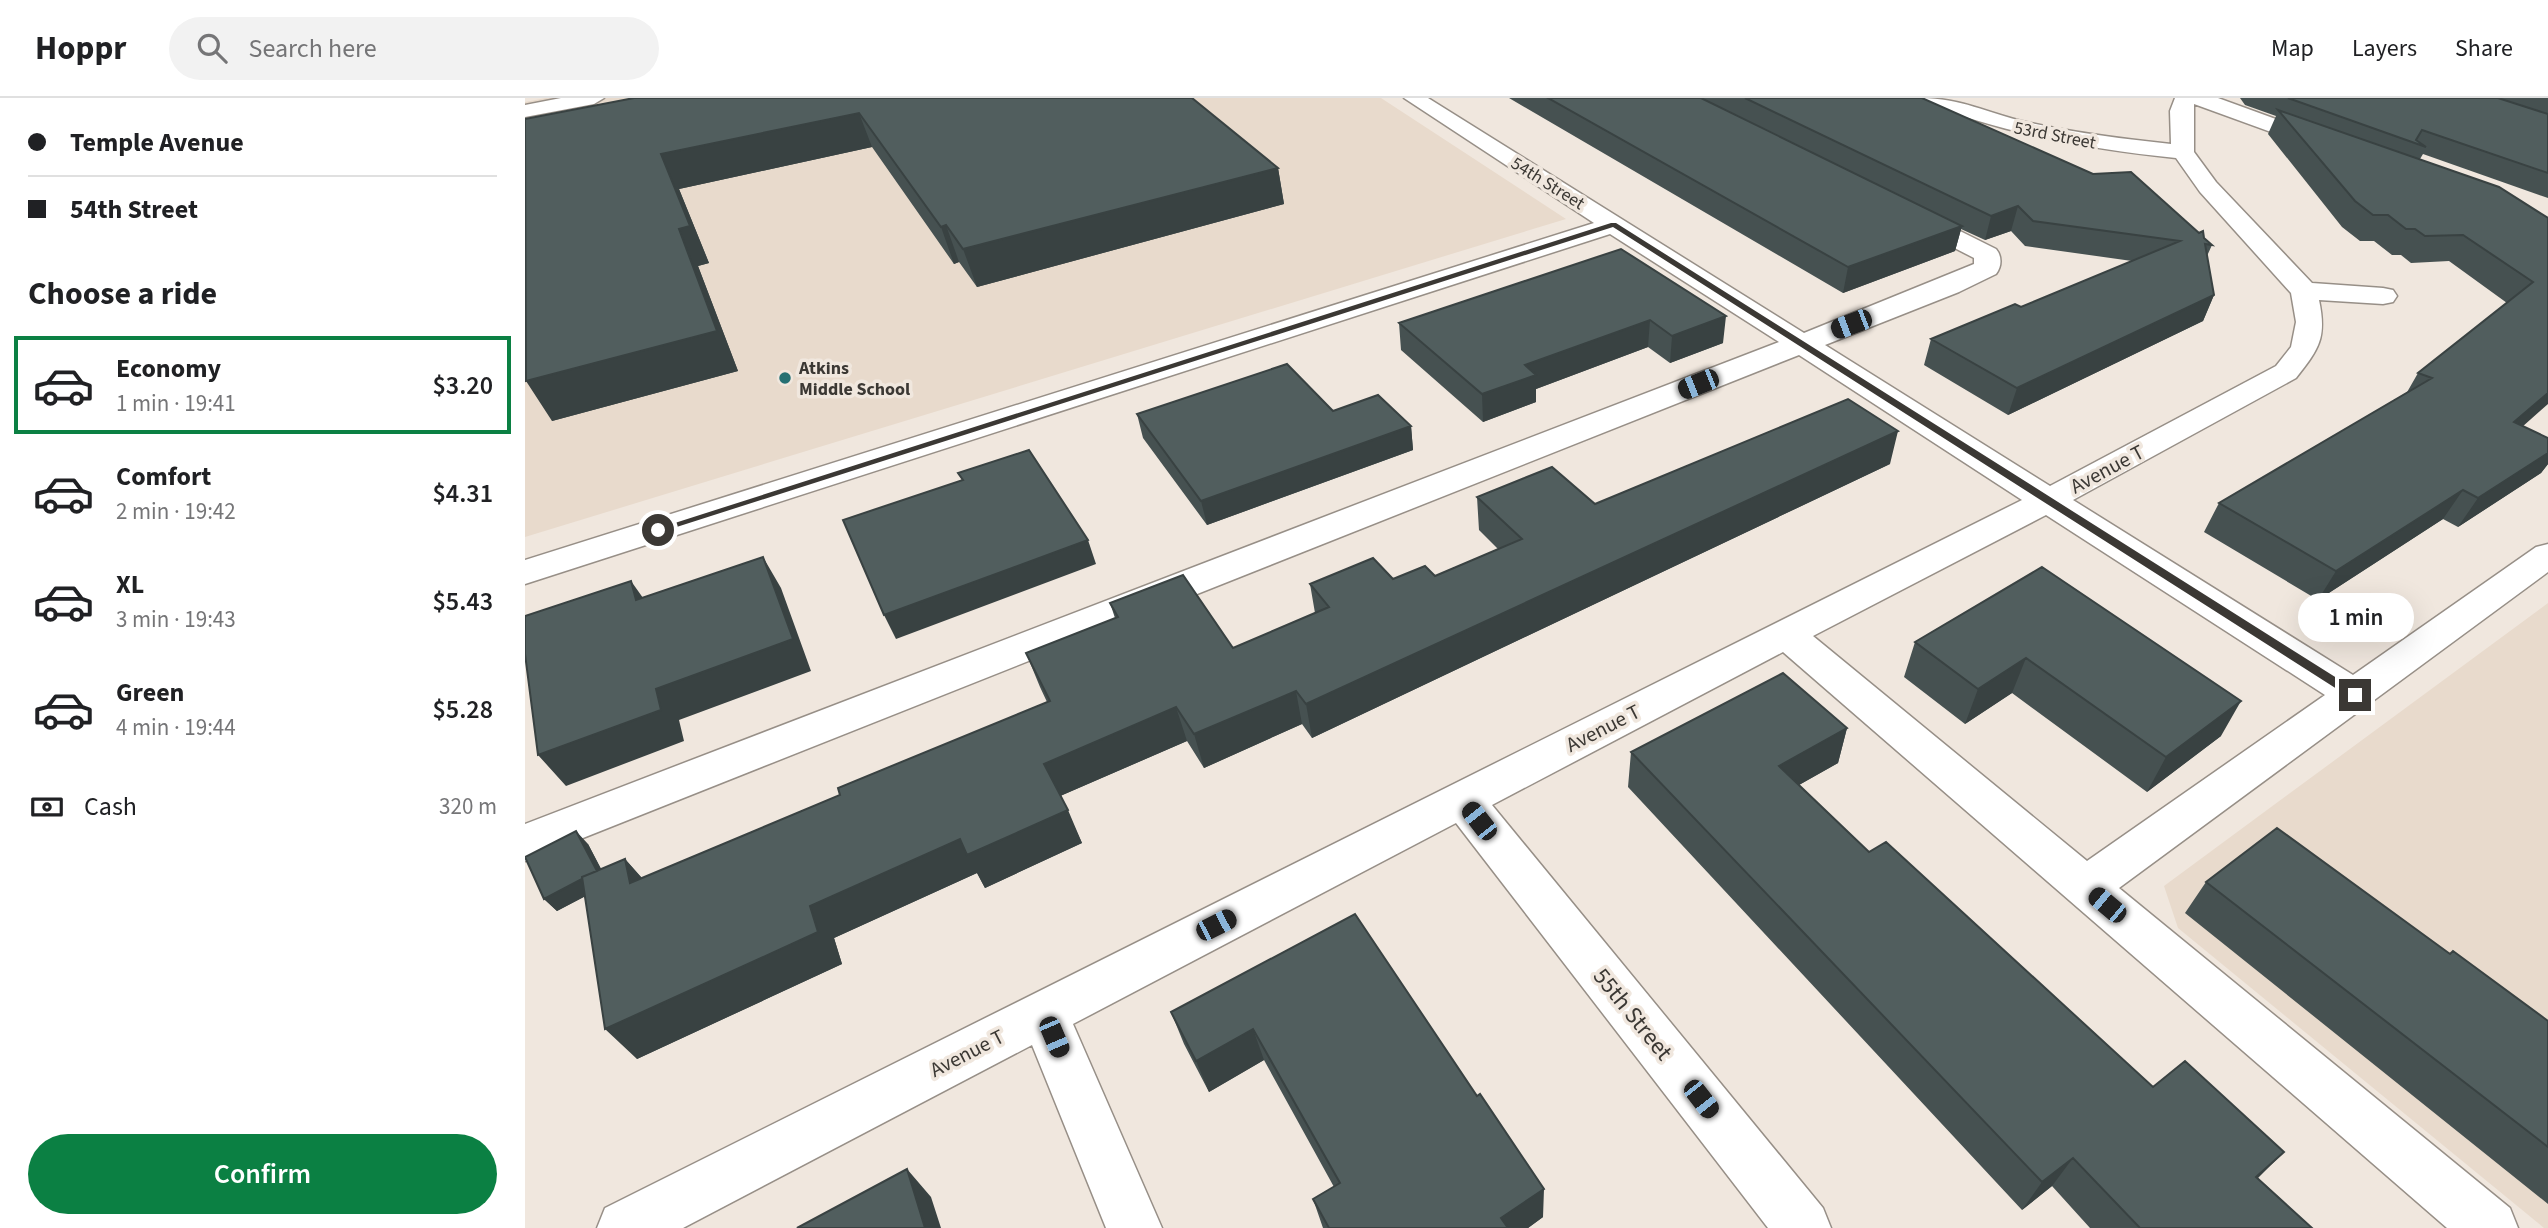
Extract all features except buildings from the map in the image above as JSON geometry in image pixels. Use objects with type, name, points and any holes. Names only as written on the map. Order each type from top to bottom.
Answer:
[{"type":"street","points":[[525,111],[594,98]]},
{"type":"street","name":"54th Street","points":[[1414,98],[2355,695]]},
{"type":"street","name":"53rd Street","points":[[1931,98],[2005,125],[2063,138],[2183,152]]},
{"type":"street","points":[[2185,98],[2181,111],[2183,152],[2208,187],[2304,291],[2383,296]]},
{"type":"street","points":[[2198,98],[2341,150]]},
{"type":"street","points":[[525,843],[1950,286],[1987,268],[1987,254],[1896,209]]},
{"type":"street","points":[[525,572],[1613,225]]},
{"type":"street","name":"Avenue T","points":[[625,1228],[2048,500],[2286,372],[2305,348],[2310,322],[2304,291]]},
{"type":"street","points":[[2086,887],[2548,555]]},
{"type":"street","points":[[1786,634],[2490,1228]]},
{"type":"street","name":"55th Street","points":[[1462,799],[1803,1228]]},
{"type":"street","points":[[1044,1013],[1135,1228]]},
{"type":"shaded area","name":"Atkins Middle School","points":[[546,98],[1381,98],[1566,219],[525,537],[525,102]]},
{"type":"shaded area","points":[[2548,603],[2548,1228],[2544,1228],[2178,928],[2164,886]]},
{"type":"place","name":"Atkins Middle School","points":[[785,378]]},
{"type":"route","points":[[658,530],[1613,225],[2355,695]]}]
